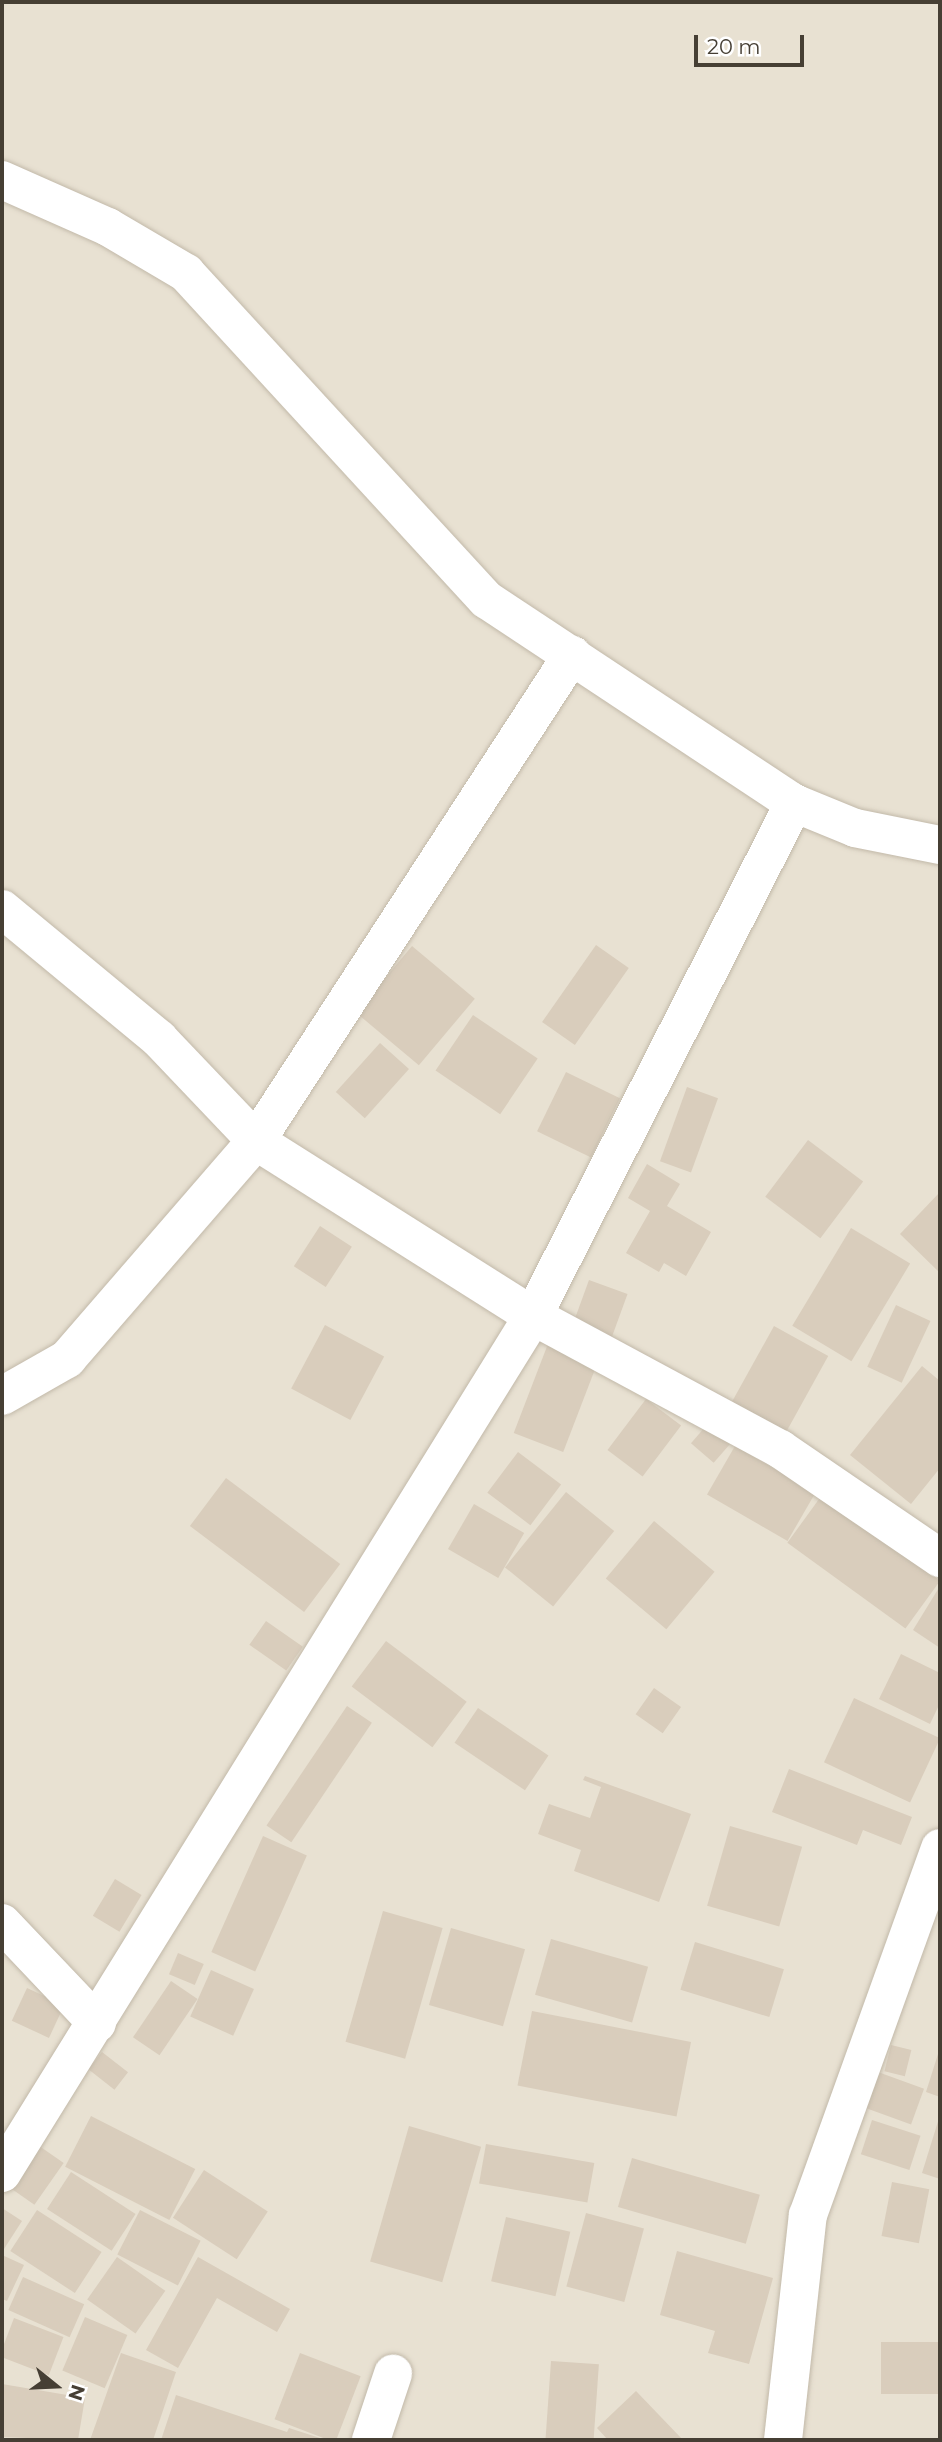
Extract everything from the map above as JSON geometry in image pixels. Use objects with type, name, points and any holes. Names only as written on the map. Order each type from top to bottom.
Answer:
[{"type":"street","points":[[2,180],[108,227],[186,273],[487,600],[794,803],[855,828],[940,845]]},
{"type":"street","points":[[2,1396],[67,1360],[256,1141],[572,655]]},
{"type":"street","points":[[2,2173],[533,1316],[794,803]]},
{"type":"street","points":[[2,909],[159,1039],[256,1141],[533,1316],[780,1449],[940,1558]]},
{"type":"street","points":[[783,2440],[808,2215],[940,1848]]},
{"type":"street","points":[[2,1923],[97,2023]]},
{"type":"street","points":[[371,2440],[393,2374]]},
{"type":"shaded area","points":[[2,2],[940,2],[940,2440],[2,2440]]},
{"type":"building","points":[[596,945],[629,968],[575,1045],[542,1022]]},
{"type":"building","points":[[412,946],[475,999],[419,1065],[356,1013]]},
{"type":"building","points":[[473,1015],[538,1059],[500,1114],[436,1071]]},
{"type":"building","points":[[380,1043],[409,1069],[365,1118],[336,1092]]},
{"type":"building","points":[[566,1072],[620,1098],[591,1158],[537,1131]]},
{"type":"building","points":[[687,1087],[718,1098],[691,1173],[660,1161]]},
{"type":"building","points":[[808,1140],[863,1182],[820,1238],[765,1197]]},
{"type":"building","points":[[647,1164],[680,1184],[667,1206],[711,1232],[686,1276],[664,1263],[659,1272],[626,1253],[650,1211],[628,1198]]},
{"type":"building","points":[[940,1192],[940,1273],[900,1234]]},
{"type":"building","points":[[320,1226],[352,1247],[326,1287],[294,1266]]},
{"type":"building","points":[[851,1228],[910,1264],[851,1361],[792,1326]]},
{"type":"building","points":[[589,1280],[628,1294],[609,1344],[571,1330]]},
{"type":"building","points":[[896,1305],[930,1321],[902,1383],[867,1367]]},
{"type":"building","points":[[325,1325],[384,1356],[350,1420],[291,1389]]},
{"type":"building","points":[[774,1326],[828,1356],[779,1444],[725,1414]]},
{"type":"building","points":[[551,1336],[600,1355],[563,1452],[514,1433]]},
{"type":"building","points":[[922,1366],[940,1381],[940,1468],[911,1504],[850,1455]]},
{"type":"building","points":[[646,1399],[681,1425],[643,1477],[607,1450]]},
{"type":"building","points":[[712,1419],[735,1439],[714,1463],[691,1443]]},
{"type":"building","points":[[735,1446],[816,1492],[788,1541],[707,1494]]},
{"type":"building","points":[[518,1452],[561,1484],[530,1525],[487,1493]]},
{"type":"building","points":[[226,1478],[340,1564],[304,1612],[190,1526]]},
{"type":"building","points":[[566,1492],[614,1531],[553,1606],[505,1567]]},
{"type":"building","points":[[822,1495],[940,1581],[905,1629],[787,1543]]},
{"type":"building","points":[[474,1504],[524,1533],[498,1578],[448,1549]]},
{"type":"building","points":[[654,1521],[715,1572],[666,1629],[606,1578]]},
{"type":"building","points":[[940,1586],[940,1648],[913,1630]]},
{"type":"building","points":[[266,1621],[303,1647],[286,1671],[249,1645]]},
{"type":"building","points":[[386,1641],[467,1702],[432,1747],[352,1687]]},
{"type":"building","points":[[901,1654],[940,1673],[940,1703],[930,1724],[879,1699]]},
{"type":"building","points":[[654,1688],[681,1707],[663,1733],[636,1714]]},
{"type":"building","points":[[854,1698],[940,1738],[910,1802],[824,1762]]},
{"type":"building","points":[[347,1706],[372,1723],[291,1842],[266,1825]]},
{"type":"building","points":[[478,1708],[548,1756],[525,1790],[455,1743]]},
{"type":"building","points":[[789,1769],[912,1817],[901,1845],[863,1830],[857,1845],[772,1812]]},
{"type":"building","points":[[585,1776],[691,1814],[659,1902],[574,1871],[581,1850],[538,1834],[549,1804],[590,1818],[601,1787],[583,1780]]},
{"type":"building","points":[[730,1826],[802,1847],[779,1926],[707,1906]]},
{"type":"building","points":[[263,1836],[307,1856],[255,1972],[211,1952]]},
{"type":"building","points":[[115,1879],[142,1895],[119,1932],[93,1916]]},
{"type":"building","points":[[383,1911],[443,1928],[405,2059],[346,2042]]},
{"type":"building","points":[[451,1928],[525,1949],[503,2026],[429,2005]]},
{"type":"building","points":[[551,1939],[648,1967],[632,2023],[535,1995]]},
{"type":"building","points":[[695,1942],[784,1969],[769,2017],[680,1990]]},
{"type":"building","points":[[178,1953],[204,1964],[195,1985],[169,1974]]},
{"type":"building","points":[[211,1970],[254,1989],[233,2036],[190,2017]]},
{"type":"building","points":[[171,1981],[198,1999],[160,2055],[133,2037]]},
{"type":"building","points":[[27,1988],[64,2005],[49,2038],[12,2021]]},
{"type":"building","points":[[532,2011],[691,2042],[677,2117],[517,2086]]},
{"type":"building","points":[[891,2045],[911,2050],[905,2076],[884,2071]]},
{"type":"building","points":[[102,2052],[128,2072],[114,2090],[88,2069]]},
{"type":"building","points":[[938,2054],[940,2055],[940,2097],[926,2092]]},
{"type":"building","points":[[878,2072],[924,2089],[911,2124],[865,2108]]},
{"type":"building","points":[[940,2115],[940,2179],[922,2173]]},
{"type":"building","points":[[91,2116],[195,2169],[169,2220],[65,2167]]},
{"type":"building","points":[[872,2120],[921,2136],[909,2170],[861,2154]]},
{"type":"building","points":[[409,2126],[481,2147],[442,2282],[370,2262]]},
{"type":"building","points":[[35,2143],[64,2163],[34,2205],[6,2185]]},
{"type":"building","points":[[486,2144],[594,2163],[587,2202],[479,2183]]},
{"type":"building","points":[[632,2158],[760,2195],[746,2244],[618,2207]]},
{"type":"building","points":[[204,2170],[268,2211],[237,2259],[173,2218]]},
{"type":"building","points":[[71,2172],[136,2214],[112,2251],[47,2209]]},
{"type":"building","points":[[892,2182],[929,2189],[919,2243],[882,2236]]},
{"type":"building","points":[[2,2208],[22,2221],[4,2249],[2,2248]]},
{"type":"building","points":[[37,2210],[102,2252],[75,2293],[10,2251]]},
{"type":"building","points":[[140,2210],[201,2241],[178,2285],[117,2255]]},
{"type":"building","points":[[586,2213],[644,2229],[624,2302],[566,2286]]},
{"type":"building","points":[[506,2217],[570,2232],[555,2296],[491,2281]]},
{"type":"building","points":[[677,2251],[773,2278],[749,2364],[708,2353],[715,2331],[660,2315]]},
{"type":"building","points":[[2,2255],[24,2265],[7,2301],[2,2299]]},
{"type":"building","points":[[117,2257],[165,2291],[136,2333],[87,2300]]},
{"type":"building","points":[[198,2257],[290,2309],[277,2332],[217,2298],[178,2368],[146,2350]]},
{"type":"building","points":[[23,2277],[84,2304],[70,2337],[8,2310]]},
{"type":"building","points":[[85,2317],[127,2335],[105,2388],[62,2370]]},
{"type":"building","points":[[14,2318],[63,2337],[49,2375],[2,2357],[2,2349]]},
{"type":"building","points":[[881,2342],[940,2342],[940,2394],[881,2394]]},
{"type":"building","points":[[121,2353],[176,2372],[153,2440],[90,2440]]},
{"type":"building","points":[[300,2353],[361,2376],[336,2440],[329,2440],[275,2419]]},
{"type":"building","points":[[551,2361],[599,2364],[594,2440],[545,2440]]},
{"type":"building","points":[[2,2384],[85,2398],[78,2440],[2,2437]]},
{"type":"building","points":[[636,2391],[683,2440],[608,2440],[597,2428]]},
{"type":"building","points":[[176,2395],[287,2432],[289,2428],[326,2440],[161,2440]]}]
